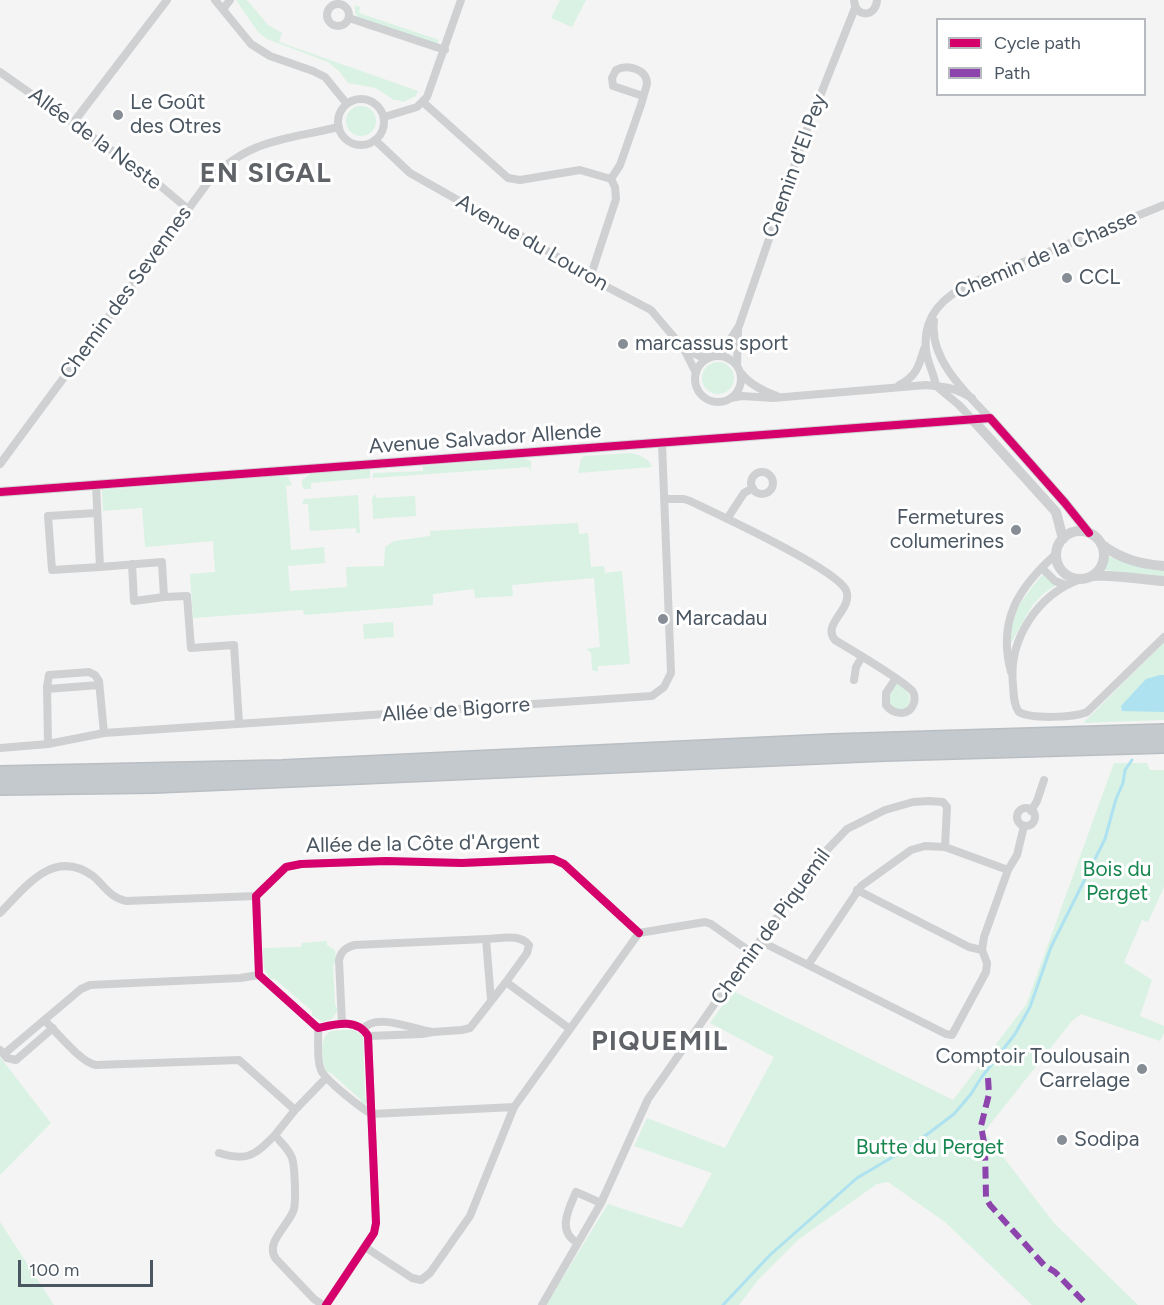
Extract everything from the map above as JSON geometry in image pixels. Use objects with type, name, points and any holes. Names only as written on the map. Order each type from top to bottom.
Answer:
[{"type":"highway","points":[[0,787],[22,780],[821,742],[1164,732]]},
{"type":"highway","points":[[0,774],[22,780],[154,785],[872,753],[1164,747]]},
{"type":"street","points":[[74,123],[167,0]]},
{"type":"street","points":[[215,0],[251,44],[270,56],[325,77],[347,104]]},
{"type":"street","points":[[223,9],[230,0]]},
{"type":"street","points":[[384,117],[410,110],[424,103],[432,89],[461,0]]},
{"type":"street","points":[[854,4],[860,13],[866,14],[872,13],[879,1]]},
{"type":"street","points":[[340,4],[349,11],[349,18],[342,26],[334,26],[324,10],[340,4]]},
{"type":"street","name":"Chemin d'El Pey","points":[[713,357],[723,351],[739,326],[807,129],[854,4]]},
{"type":"street","points":[[349,18],[445,50]]},
{"type":"street","points":[[611,179],[620,165],[648,82],[644,73],[624,67],[616,70],[612,80],[615,87],[643,96]]},
{"type":"street","name":"Allée de la Neste","points":[[0,72],[151,178],[188,209]]},
{"type":"street","points":[[357,100],[369,100],[378,107],[384,117],[383,130],[375,140],[365,144],[355,144],[344,136],[339,127],[340,114],[347,104],[357,100]]},
{"type":"street","points":[[424,103],[508,178],[520,180],[580,170],[611,179],[615,187],[616,199],[590,278]]},
{"type":"street","name":"Chemin des Sevennes","points":[[0,464],[216,173],[238,155],[276,141],[339,127]]},
{"type":"street","name":"Avenue du Louron","points":[[375,140],[410,173],[554,254],[590,278],[651,310],[684,350],[696,373]]},
{"type":"street","name":"Chemin de la Chasse","points":[[936,386],[926,346],[928,328],[945,298],[957,289],[1164,205]]},
{"type":"street","name":"Chemin de la Chasse","points":[[935,312],[933,328],[940,355],[972,398],[1089,533]]},
{"type":"street","name":"Chemin d'El Pey","points":[[738,369],[739,326]]},
{"type":"street","points":[[894,387],[909,380],[916,372],[926,346]]},
{"type":"street","points":[[684,350],[702,357],[727,358],[747,381],[781,397]]},
{"type":"street","points":[[934,373],[940,355]]},
{"type":"street","points":[[713,357],[699,366],[696,373],[698,388],[708,399],[724,401],[742,396],[763,398],[894,387],[936,386],[957,389],[972,398]]},
{"type":"street","points":[[731,398],[740,387],[738,369]]},
{"type":"street","points":[[936,386],[959,405],[1056,512],[1063,539]]},
{"type":"street","points":[[972,419],[990,418]]},
{"type":"street","name":"Avenue Salvador Allende","points":[[0,492],[972,419]]},
{"type":"street","name":"Allée de Bigorre","points":[[0,748],[48,744],[104,733],[652,696],[664,687],[670,673],[662,443]]},
{"type":"street","points":[[96,486],[100,567]]},
{"type":"street","points":[[727,519],[744,493],[753,488]]},
{"type":"street","points":[[665,499],[687,499],[795,554],[842,585],[847,602],[832,626],[831,634],[835,640],[896,678]]},
{"type":"street","points":[[96,513],[48,516],[52,570],[162,562],[164,597]]},
{"type":"street","points":[[1164,566],[1142,564],[1124,559],[1089,533],[1075,532],[1063,539],[1056,554],[1016,599],[1009,619],[1006,638],[1017,709],[1022,714],[1031,716],[1075,715],[1087,712],[1164,637]]},
{"type":"street","points":[[1012,675],[1017,646],[1028,622],[1050,595],[1098,571],[1104,558],[1101,543]]},
{"type":"street","points":[[1056,554],[1057,562],[1069,576],[1126,576],[1164,581]]},
{"type":"street","points":[[132,564],[134,601],[187,596],[191,648],[234,645],[239,723]]},
{"type":"street","points":[[1042,568],[1055,581],[1066,585]]},
{"type":"street","points":[[854,680],[856,667],[862,657]]},
{"type":"street","points":[[48,744],[48,675],[89,672],[97,677],[104,733]]},
{"type":"street","points":[[47,689],[99,685]]},
{"type":"street","points":[[1031,810],[1037,801],[1044,780]]},
{"type":"street","name":"Chemin de Piquemil","points":[[542,1305],[601,1203],[648,1099],[721,994],[825,852],[847,829],[893,807],[920,801],[935,801],[944,804],[948,813],[945,847]]},
{"type":"street","points":[[1024,826],[1018,821],[1017,814],[1022,809],[1031,810]]},
{"type":"street","points":[[1024,826],[1034,820],[1031,810]]},
{"type":"street","points":[[760,941],[950,1035],[955,1032],[986,972],[987,963],[982,950],[984,937],[1008,870],[1017,855],[1024,826]]},
{"type":"street","points":[[808,965],[857,891],[866,881],[911,850],[924,846],[945,847],[1008,870]]},
{"type":"street","name":"Allée de la Côte d'Argent","points":[[256,896],[286,867],[301,864],[386,861],[462,863],[553,859],[564,864],[639,933]]},
{"type":"street","points":[[0,913],[42,872],[60,867],[87,873],[111,894],[122,900],[256,896],[259,975],[318,1028],[320,1067],[326,1078],[360,1106],[372,1114],[514,1107]]},
{"type":"street","points":[[857,891],[969,946],[982,950]]},
{"type":"street","points":[[365,1247],[412,1278],[421,1280],[426,1277],[470,1216],[514,1107],[639,933],[705,922],[752,953]]},
{"type":"street","points":[[318,1028],[342,1024],[357,1026],[366,1032],[422,1034],[466,1030],[473,1025],[506,982],[527,953],[529,945],[519,938],[355,945],[347,948],[341,953],[339,960],[342,1024]]},
{"type":"street","points":[[486,939],[491,1000]]},
{"type":"street","points":[[53,1028],[16,1060],[10,1060],[2,1052],[81,989],[90,985],[240,978],[259,975]]},
{"type":"street","points":[[506,982],[570,1029]]},
{"type":"street","points":[[44,1020],[90,1064],[238,1060],[295,1110]]},
{"type":"street","points":[[275,1135],[292,1160],[295,1203],[292,1213],[273,1244],[272,1252],[314,1299],[325,1305],[374,1233],[376,1223],[367,1024],[392,1022],[417,1030],[433,1032]]},
{"type":"street","points":[[219,1153],[235,1157],[249,1156],[258,1152],[326,1078]]},
{"type":"street","points":[[578,1243],[569,1237],[566,1222],[566,1215],[576,1192],[601,1203]]},
{"type":"green space","points":[[236,0],[247,0],[268,25],[282,33],[279,42],[418,91],[416,96],[403,102],[394,100],[376,88],[348,83],[328,62],[267,39],[258,32]]},
{"type":"green space","points":[[560,0],[586,0],[572,27],[551,18]]},
{"type":"green space","points":[[355,5],[360,7],[359,13],[439,40],[437,44],[358,17],[355,13]]},
{"type":"green space","points":[[361,106],[367,107],[375,115],[375,127],[367,135],[361,136],[355,135],[347,127],[346,121],[347,115],[355,107]]},
{"type":"green space","points":[[718,362],[729,367],[734,378],[729,389],[718,394],[707,389],[702,378],[707,367]]},
{"type":"green space","points":[[630,453],[643,457],[652,467],[578,473],[581,459],[584,456]]},
{"type":"green space","points":[[523,458],[531,461],[531,472],[529,467],[373,478],[373,473],[423,471],[423,466]]},
{"type":"green space","points":[[370,469],[370,478],[311,483],[311,489],[304,489],[302,485],[302,480],[310,474]]},
{"type":"green space","points":[[288,477],[292,485],[286,486],[291,550],[324,547],[325,563],[288,566],[290,591],[347,587],[346,567],[384,566],[385,547],[394,541],[430,536],[430,531],[578,523],[579,534],[588,533],[591,567],[604,566],[605,573],[622,571],[630,664],[598,666],[598,672],[592,670],[591,653],[586,649],[600,647],[594,578],[512,585],[513,596],[475,598],[474,589],[433,594],[433,605],[304,615],[303,610],[193,618],[190,574],[215,572],[213,541],[145,547],[142,508],[103,511],[102,490]]},
{"type":"green space","points":[[376,494],[376,498],[415,496],[416,516],[373,519],[372,498]]},
{"type":"green space","points":[[358,495],[360,533],[356,533],[356,528],[310,531],[308,504],[302,504],[304,499]]},
{"type":"green space","points":[[1108,556],[1131,565],[1164,569],[1164,576],[1103,570]]},
{"type":"green space","points":[[1043,574],[1056,585],[1032,606],[1011,643],[1011,624],[1014,615]]},
{"type":"green space","points":[[393,622],[394,637],[364,639],[363,624]]},
{"type":"green space","points":[[1164,642],[1164,720],[1083,723]]},
{"type":"green space","points":[[898,684],[909,694],[910,701],[906,708],[899,709],[890,706],[888,695]]},
{"type":"green space","points":[[1114,763],[1147,763],[1150,770],[1164,770],[1164,887],[1148,922],[1142,920],[1124,962],[1152,980],[1140,1016],[1164,1026],[1164,1033],[1160,1041],[1081,1014],[1072,1021],[984,1132],[1054,1223],[1138,1305],[1032,1305],[945,1222],[888,1182],[877,1184],[799,1239],[758,1280],[739,1305],[546,1305],[608,1204],[682,1228],[712,1173],[634,1146],[647,1118],[725,1148],[774,1057],[710,1023],[733,991],[953,1100],[1026,1005]]},
{"type":"green space","points":[[327,941],[327,945],[335,950],[336,962],[333,965],[335,1005],[338,1010],[332,1019],[322,1022],[275,979],[270,979],[264,968],[263,948],[301,947],[302,943]]},
{"type":"green space","points":[[354,1030],[363,1036],[365,1098],[368,1101],[366,1105],[361,1103],[361,1100],[325,1068],[322,1052],[323,1041],[331,1031]]},
{"type":"green space","points":[[0,1057],[51,1123],[0,1175]]},
{"type":"green space","points":[[0,1222],[54,1305],[0,1305]]},
{"type":"water","points":[[1164,675],[1164,712],[1122,711],[1121,706],[1146,679]]},
{"type":"waterway","points":[[723,1305],[770,1255],[857,1178],[913,1145],[954,1114],[971,1094],[1015,1034],[1030,1007],[1051,947],[1105,839],[1125,770],[1132,760]]},
{"type":"marked path","points":[[988,1078],[989,1094],[981,1126],[985,1148],[986,1198],[1044,1265],[1055,1272],[1087,1305]]},
{"type":"cycle path","points":[[0,492],[990,418],[1089,533]]},
{"type":"cycle path","points":[[326,1305],[374,1233],[376,1223],[368,1036],[358,1027],[346,1024],[318,1028],[259,975],[256,896],[286,867],[301,864],[386,861],[462,863],[553,859],[564,864],[639,933]]},
{"type":"place","name":"Le Goût des Otres","points":[[118,115]]},
{"type":"place","name":"CCL","points":[[1067,278]]},
{"type":"place","name":"marcassus sport","points":[[623,344]]},
{"type":"place","name":"Fermetures columerines","points":[[1016,530]]},
{"type":"place","name":"Marcadau","points":[[663,619]]},
{"type":"place","name":"Comptoir Toulousain Carrelage","points":[[1142,1069]]},
{"type":"place","name":"Sodipa","points":[[1062,1140]]},
{"type":"district","name":"EN SIGAL","points":[[266,174]]},
{"type":"district","name":"PIQUEMIL","points":[[660,1042]]},
{"type":"park label","name":"Bois du Perget","points":[[1117,882]]},
{"type":"park label","name":"Butte du Perget","points":[[930,1148]]}]
